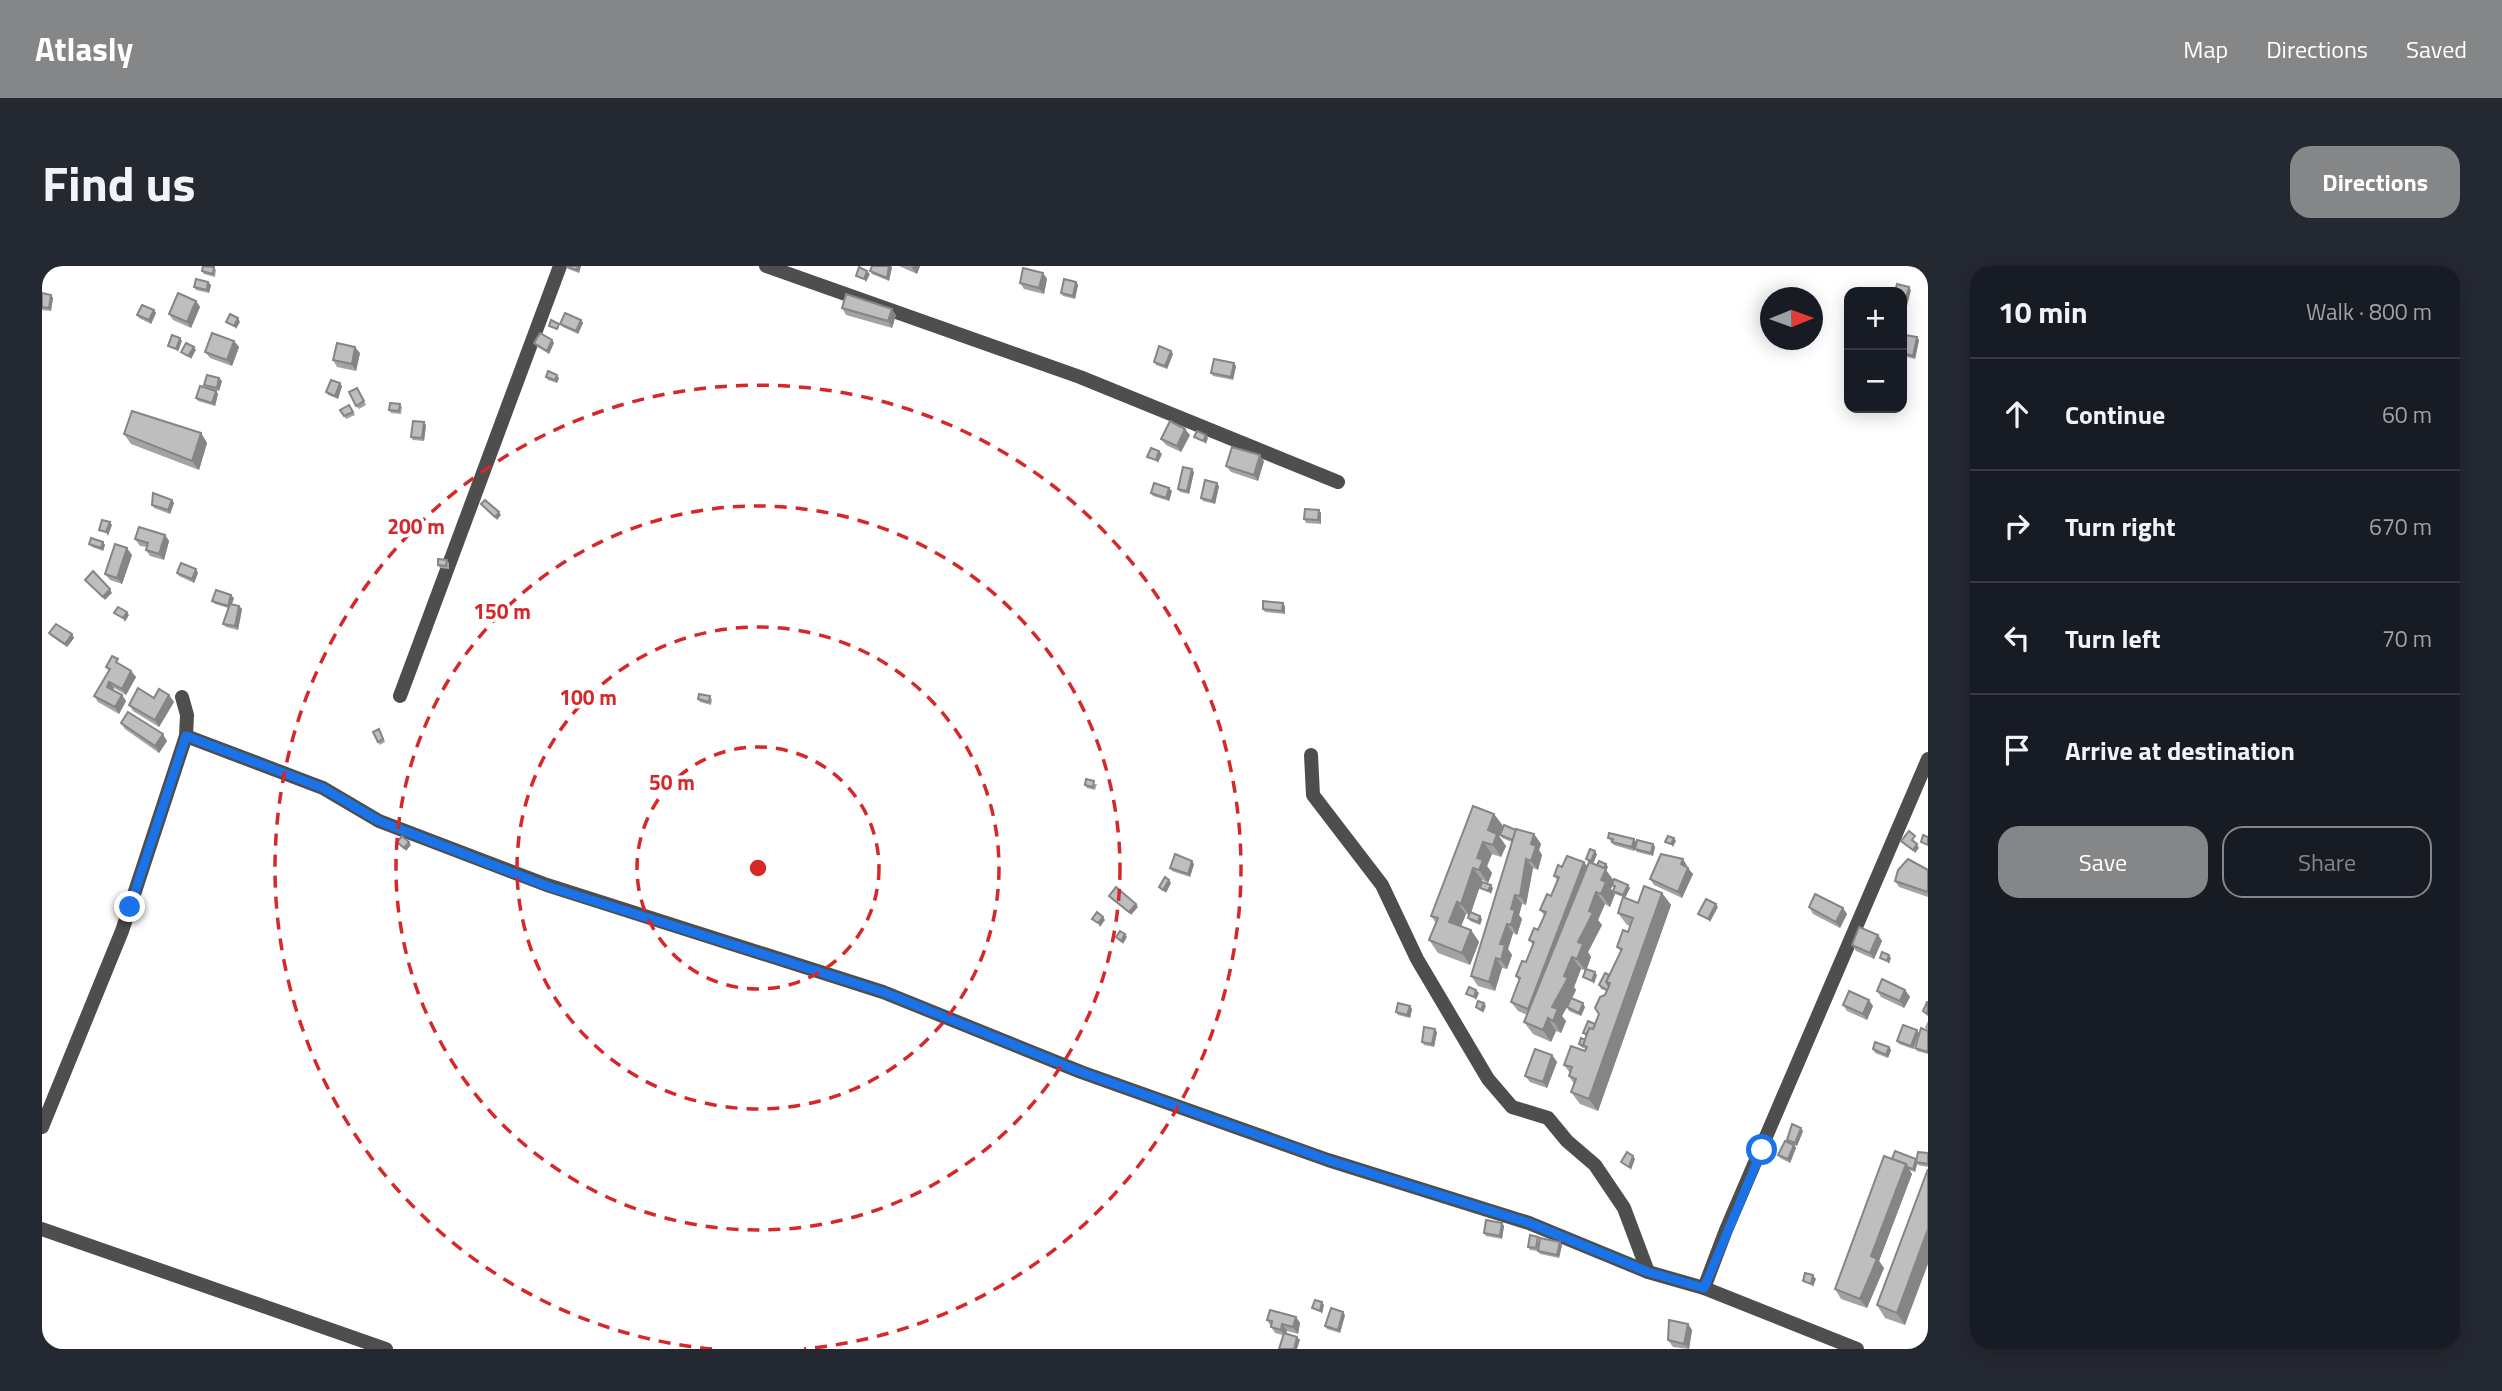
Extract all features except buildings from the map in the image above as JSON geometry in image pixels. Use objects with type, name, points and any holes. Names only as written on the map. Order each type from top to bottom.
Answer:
[{"type":"street","points":[[400,696],[560,266]]},
{"type":"street","points":[[766,266],[1080,377],[1338,482]]},
{"type":"street","points":[[42,1127],[122,931],[186,736],[187,715],[182,697]]},
{"type":"street","points":[[186,736],[323,788],[379,821],[547,886],[883,992],[1081,1072],[1341,1165],[1529,1223],[1648,1272],[1704,1288],[1857,1349]]},
{"type":"street","points":[[1311,755],[1313,795],[1382,885],[1417,959],[1488,1079],[1515,1110],[1532,1111],[1548,1118],[1567,1141],[1595,1165],[1623,1208],[1648,1272]]},
{"type":"street","points":[[1704,1288],[1726,1230],[1928,760]]},
{"type":"street","points":[[42,1229],[386,1349]]},
{"type":"route","points":[[130,907],[186,736],[323,788],[379,821],[547,886],[883,992],[1081,1072],[1328,1160],[1529,1223],[1648,1272],[1704,1288],[1726,1230],[1762,1150]]}]
